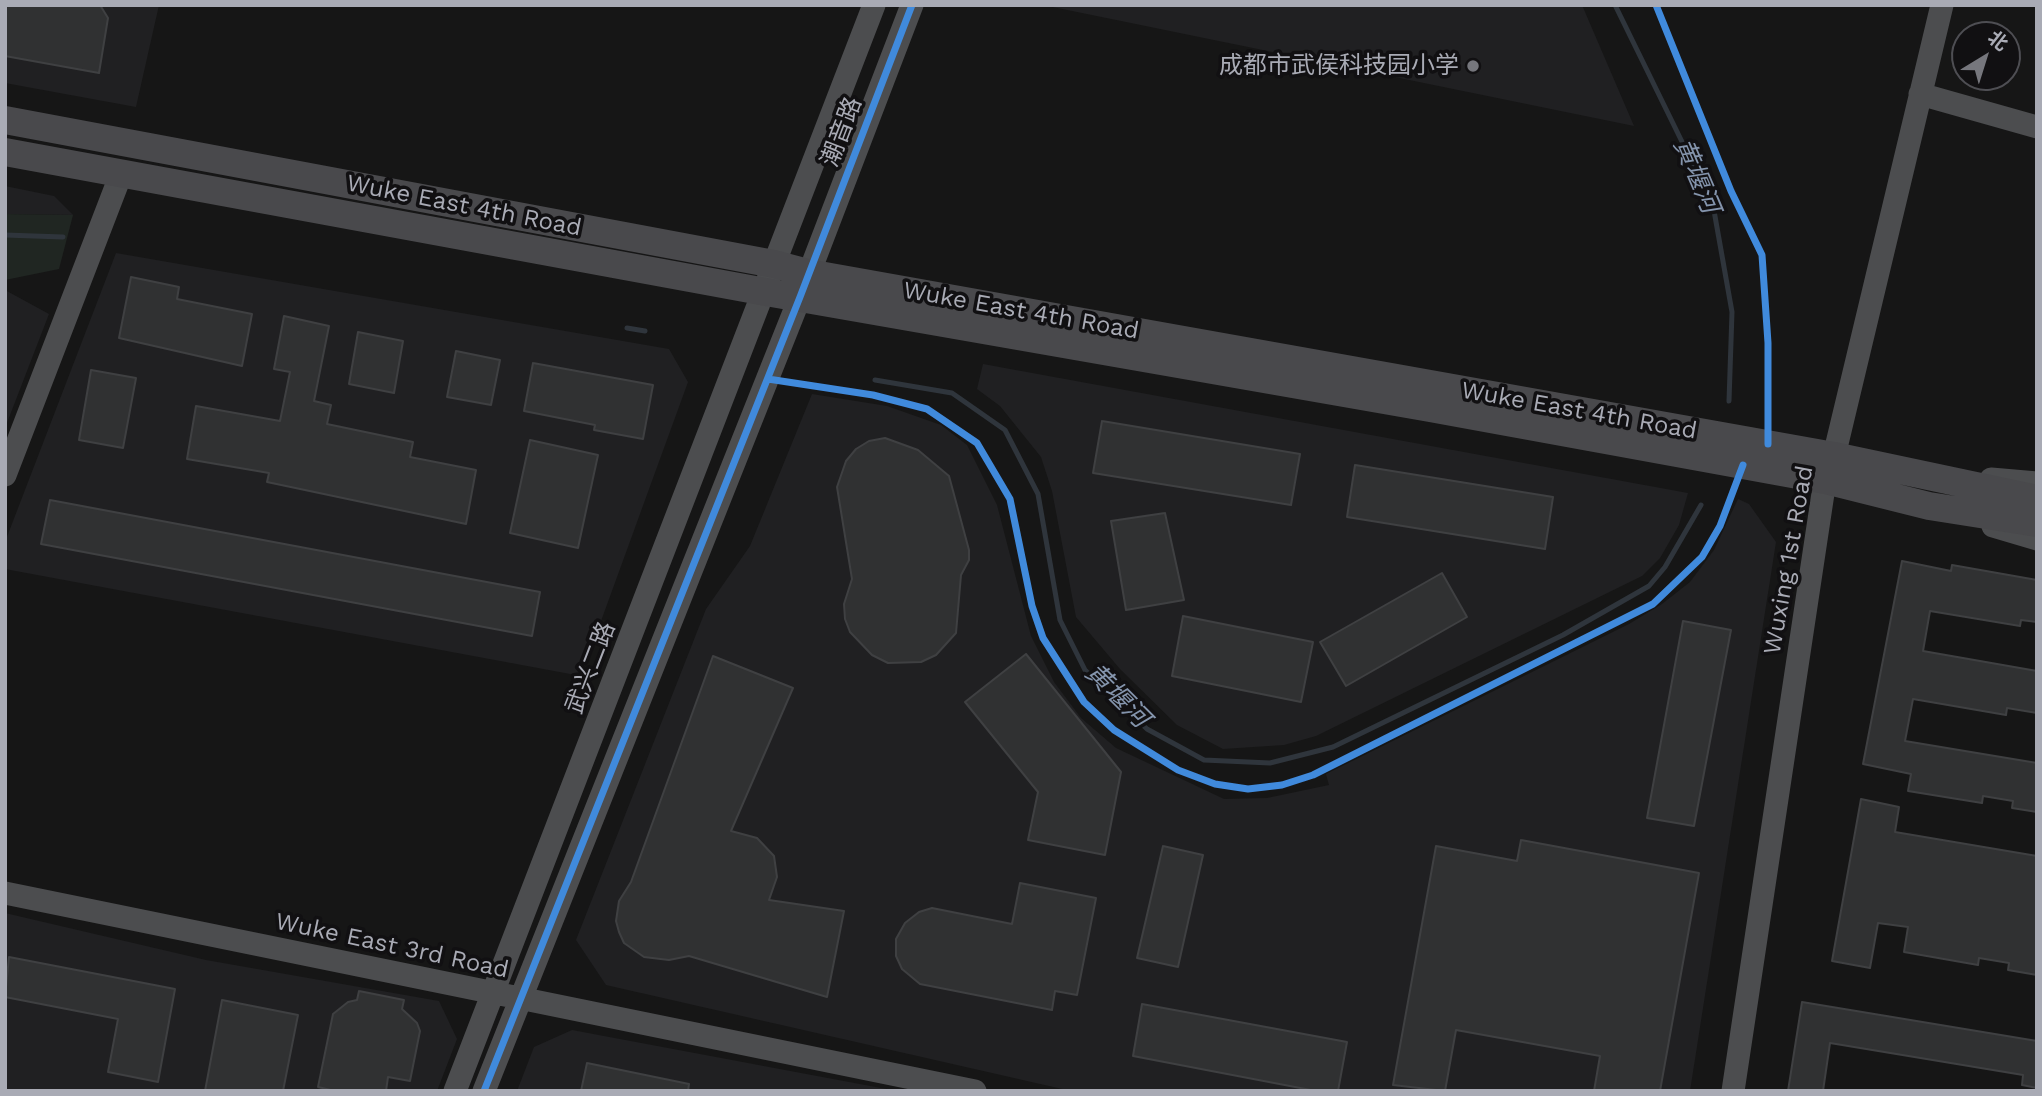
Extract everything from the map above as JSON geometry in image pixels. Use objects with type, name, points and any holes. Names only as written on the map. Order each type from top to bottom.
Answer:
[{"type":"main road","name":"Wuke East 4th Road","points":[[5,120],[774,264],[804,285]]},
{"type":"main road","name":"Wuke East 4th Road","points":[[5,152],[766,292],[804,285],[1830,468],[1921,473],[2037,499]]},
{"type":"main road","name":"Wuke East 4th Road","points":[[1830,468],[1929,506],[2037,523]]},
{"type":"street","name":"潮音路","points":[[774,264],[874,5]]},
{"type":"street","name":"潮音路","points":[[484,1091],[804,285],[912,5]]},
{"type":"street","name":"Wuxing 1st Road","points":[[1733,1091],[1830,468],[1942,5]]},
{"type":"street","points":[[1920,94],[2037,127]]},
{"type":"street","points":[[5,475],[121,174]]},
{"type":"street","name":"武兴二路","points":[[454,1091],[766,292],[774,264]]},
{"type":"street","points":[[1921,473],[2037,482]]},
{"type":"street","points":[[1929,506],[2037,540]]},
{"type":"street","name":"Wuke East 3rd Road","points":[[5,893],[975,1091]]},
{"type":"shaded area","points":[[5,5],[159,5],[136,107],[5,83]]},
{"type":"shaded area","name":"成都市武侯科技园小学","points":[[1043,5],[1582,5],[1634,126]]},
{"type":"shaded area","points":[[5,186],[54,196],[73,215],[5,214]]},
{"type":"shaded area","points":[[5,214],[73,215],[59,269],[5,280]]},
{"type":"shaded area","points":[[116,253],[669,349],[688,382],[581,676],[5,569],[5,542]]},
{"type":"shaded area","points":[[5,290],[49,314],[5,428]]},
{"type":"shaded area","points":[[983,364],[1688,493],[1679,525],[1660,558],[1642,576],[1316,736],[1284,745],[1223,749],[1177,725],[1120,669],[1076,617],[1052,491],[1041,457],[1000,406],[977,389]]},
{"type":"shaded area","points":[[812,394],[887,406],[941,425],[967,445],[997,505],[1031,636],[1054,682],[1081,718],[1116,748],[1224,799],[1267,798],[1329,785],[1326,774],[1629,624],[1662,604],[1690,582],[1714,550],[1738,499],[1749,504],[1776,542],[1690,1091],[1071,1091],[606,985],[576,940],[706,609],[750,546]]},
{"type":"shaded area","points":[[5,913],[206,960],[439,1001],[457,1039],[437,1091],[5,1091]]},
{"type":"shaded area","points":[[572,1030],[897,1091],[517,1091],[534,1047]]},
{"type":"building","points":[[5,5],[100,5],[108,18],[99,73],[5,56]]},
{"type":"building","points":[[131,277],[179,287],[177,299],[252,314],[242,366],[119,338]]},
{"type":"building","points":[[284,316],[329,326],[314,401],[331,405],[327,424],[413,442],[410,457],[476,470],[466,524],[267,482],[269,473],[187,459],[196,406],[280,421],[290,372],[274,369]]},
{"type":"building","points":[[358,332],[403,341],[394,393],[349,384]]},
{"type":"building","points":[[456,351],[500,360],[491,405],[447,397]]},
{"type":"building","points":[[533,363],[653,385],[643,439],[594,430],[595,425],[524,411]]},
{"type":"building","points":[[91,370],[136,378],[123,448],[79,440]]},
{"type":"building","points":[[1102,421],[1300,454],[1291,505],[1093,473]]},
{"type":"building","points":[[885,438],[918,450],[949,476],[969,550],[969,560],[961,575],[956,633],[936,655],[921,662],[888,663],[872,655],[850,632],[845,619],[844,604],[852,579],[837,487],[846,461],[856,449],[869,441]]},
{"type":"building","points":[[530,440],[598,455],[578,548],[510,533]]},
{"type":"building","points":[[1355,465],[1553,497],[1545,549],[1347,517]]},
{"type":"building","points":[[50,500],[540,592],[532,636],[41,544]]},
{"type":"building","points":[[1165,513],[1184,600],[1126,610],[1111,521]]},
{"type":"building","points":[[1902,561],[1951,571],[1952,565],[2037,580],[2037,622],[2021,620],[2020,626],[1930,611],[1923,651],[2037,671],[2037,713],[2007,708],[2006,715],[1913,699],[1905,741],[2037,763],[2037,812],[2012,808],[2013,801],[1983,796],[1982,803],[1908,791],[1911,774],[1863,764]]},
{"type":"building","points":[[1442,573],[1467,617],[1346,686],[1320,642]]},
{"type":"building","points":[[1183,616],[1313,642],[1301,702],[1172,676]]},
{"type":"building","points":[[1683,621],[1731,630],[1694,826],[1647,818]]},
{"type":"building","points":[[1026,654],[1121,772],[1105,855],[1028,840],[1038,792],[965,702]]},
{"type":"building","points":[[713,656],[793,688],[731,831],[757,838],[774,856],[777,877],[769,900],[844,911],[827,997],[689,956],[669,960],[644,957],[624,943],[619,932],[616,921],[619,901],[631,882]]},
{"type":"building","points":[[1861,799],[1899,807],[1895,832],[2037,856],[2037,975],[2008,970],[2009,963],[1979,958],[1978,965],[1904,952],[1908,927],[1878,923],[1870,968],[1832,961]]},
{"type":"building","points":[[1521,840],[1699,873],[1660,1091],[1594,1091],[1600,1056],[1456,1030],[1445,1091],[1393,1085],[1436,846],[1517,861]]},
{"type":"building","points":[[1163,846],[1203,855],[1178,967],[1137,958]]},
{"type":"building","points":[[1020,883],[1096,898],[1077,995],[1055,991],[1052,1010],[920,984],[902,969],[896,956],[896,939],[905,923],[919,912],[932,908],[1012,924]]},
{"type":"building","points":[[9,957],[175,989],[158,1082],[108,1072],[118,1019],[5,997]]},
{"type":"building","points":[[359,991],[404,1000],[402,1009],[417,1023],[420,1031],[410,1081],[388,1077],[386,1091],[335,1091],[318,1087],[333,1014],[348,1002],[357,1000]]},
{"type":"building","points":[[222,1000],[298,1015],[283,1091],[205,1091]]},
{"type":"building","points":[[1802,1002],[2037,1041],[2037,1088],[2022,1085],[2023,1075],[1830,1043],[1823,1091],[1788,1091]]},
{"type":"building","points":[[1142,1004],[1347,1042],[1338,1091],[1316,1091],[1133,1056]]},
{"type":"building","points":[[587,1063],[689,1084],[688,1091],[581,1091]]},
{"type":"waterway","name":"黄堰河","points":[[1615,5],[1713,205],[1732,312],[1729,401]]},
{"type":"waterway","name":"黄堰河","points":[[5,235],[63,237]]},
{"type":"waterway","name":"黄堰河","points":[[627,328],[645,331]]},
{"type":"waterway","name":"黄堰河","points":[[875,380],[952,393],[1005,430],[1038,494],[1060,620],[1085,670],[1147,729],[1204,760],[1270,763],[1333,747],[1563,635],[1649,586],[1665,567],[1701,505]]},
{"type":"cycle path","points":[[484,1091],[800,297],[912,5]]},
{"type":"cycle path","points":[[1656,5],[1731,191],[1762,255],[1768,343],[1768,444]]},
{"type":"cycle path","points":[[768,379],[873,395],[927,409],[977,443],[1010,499],[1032,606],[1043,638],[1084,702],[1114,730],[1178,770],[1215,784],[1248,789],[1282,785],[1313,775],[1653,604],[1702,557],[1720,526],[1743,465]]},
{"type":"place","name":"成都市武侯科技园小学","points":[[1473,66]]}]
